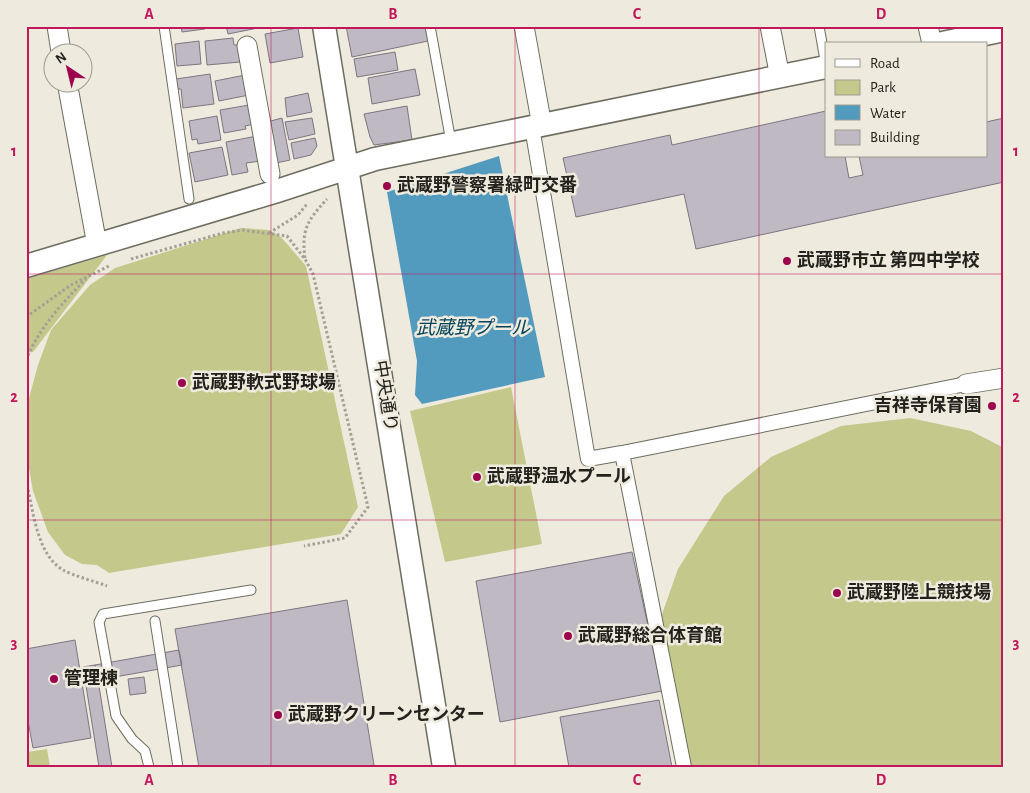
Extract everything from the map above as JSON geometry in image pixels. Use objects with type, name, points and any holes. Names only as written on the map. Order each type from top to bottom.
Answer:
[{"type":"street","points":[[57,26],[60,42]]},
{"type":"street","name":"中央通り","points":[[324,26],[444,767]]},
{"type":"street","points":[[524,26],[537,126],[588,459],[1004,378]]},
{"type":"street","points":[[770,26],[780,77]]},
{"type":"street","points":[[928,26],[932,42]]},
{"type":"street","points":[[947,42],[1004,30]]},
{"type":"street","points":[[247,46],[270,174]]},
{"type":"street","points":[[26,266],[274,192],[375,159],[825,67]]},
{"type":"street","points":[[69,92],[97,245]]},
{"type":"street","points":[[622,453],[684,767]]},
{"type":"lane","points":[[164,26],[189,200]]},
{"type":"lane","points":[[430,26],[451,142]]},
{"type":"lane","points":[[819,26],[825,61]]},
{"type":"lane","points":[[150,767],[145,751],[132,739],[116,716],[99,622],[103,614],[251,590]]},
{"type":"lane","points":[[155,621],[178,767]]},
{"type":"path","points":[[269,233],[298,215],[312,198]]},
{"type":"path","points":[[305,259],[303,241],[307,224],[327,198]]},
{"type":"path","points":[[128,260],[223,232],[242,230],[287,236],[305,259],[313,274],[368,507],[345,538],[304,546]]},
{"type":"path","points":[[26,316],[71,285],[118,263]]},
{"type":"path","points":[[26,360],[33,344],[60,305],[88,276]]},
{"type":"path","points":[[26,480],[41,543],[51,560],[64,570],[107,586]]},
{"type":"green space","name":"武蔵野軟式野球場","points":[[241,228],[269,230],[281,237],[306,266],[358,507],[341,534],[109,573],[97,565],[82,564],[65,555],[48,532],[33,491],[28,463],[26,434],[28,402],[38,365],[51,330],[90,285],[115,268]]},
{"type":"green space","points":[[107,255],[33,352],[26,353],[26,279]]},
{"type":"green space","name":"武蔵野温水プール","points":[[511,387],[542,544],[445,562],[410,411]]},
{"type":"green space","name":"武蔵野陸上競技場","points":[[910,418],[971,431],[1004,448],[1004,767],[690,767],[661,617],[678,569],[724,496],[771,457],[841,426]]},
{"type":"green space","points":[[47,749],[50,767],[26,767],[26,750],[27,752]]},
{"type":"water","name":"武蔵野プール","points":[[499,156],[545,377],[422,404],[415,395],[417,361],[387,192]]},
{"type":"building","points":[[181,26],[205,26],[205,29],[182,32]]},
{"type":"building","points":[[226,26],[268,26],[228,34]]},
{"type":"building","points":[[346,26],[425,26],[428,41],[352,57]]},
{"type":"building","points":[[298,28],[303,57],[270,63],[265,34]]},
{"type":"building","points":[[233,38],[234,45],[238,45],[240,62],[207,65],[205,41]]},
{"type":"building","points":[[199,41],[201,64],[177,66],[175,44]]},
{"type":"building","points":[[395,52],[398,70],[357,77],[354,59]]},
{"type":"building","points":[[415,69],[420,95],[372,104],[368,78]]},
{"type":"building","points":[[210,74],[214,104],[183,108],[181,89],[177,89],[176,79]]},
{"type":"building","points":[[245,75],[249,95],[219,101],[215,81]]},
{"type":"building","points":[[308,93],[312,112],[287,117],[285,98]]},
{"type":"building","points":[[249,105],[254,124],[245,126],[246,129],[224,133],[220,110]]},
{"type":"building","points":[[407,106],[412,140],[374,145],[364,114]]},
{"type":"building","points":[[825,111],[825,158],[845,158],[849,178],[863,175],[859,158],[988,158],[988,122],[1004,118],[1004,182],[696,249],[684,194],[576,217],[563,158],[670,135],[672,145]]},
{"type":"building","points":[[217,116],[221,140],[198,144],[197,139],[192,140],[189,121]]},
{"type":"building","points":[[282,118],[290,160],[276,163],[267,122]]},
{"type":"building","points":[[312,118],[315,134],[289,140],[285,122]]},
{"type":"building","points":[[257,136],[261,161],[246,163],[248,172],[232,175],[226,142]]},
{"type":"building","points":[[315,138],[317,146],[311,155],[294,159],[291,143]]},
{"type":"building","points":[[222,147],[228,175],[195,182],[189,153]]},
{"type":"building","name":"武蔵野総合体育館","points":[[632,552],[662,691],[500,722],[476,581]]},
{"type":"building","name":"武蔵野クリーンセンター","points":[[347,600],[374,765],[363,767],[199,767],[175,629]]},
{"type":"building","name":"管理棟","points":[[75,640],[91,738],[33,748],[26,710],[26,649]]},
{"type":"building","points":[[179,650],[182,665],[98,680],[95,665]]},
{"type":"building","points":[[95,665],[112,767],[99,767],[83,667]]},
{"type":"building","points":[[144,677],[146,693],[130,695],[128,679]]},
{"type":"building","points":[[659,700],[672,767],[569,767],[560,717]]},
{"type":"place","name":"武蔵野警察署緑町交番","points":[[387,186]]},
{"type":"place","name":"武蔵野市立 第四中学校","points":[[787,261]]},
{"type":"place","name":"武蔵野軟式野球場","points":[[182,383]]},
{"type":"place","name":"吉祥寺保育園","points":[[992,406]]},
{"type":"place","name":"武蔵野温水プール","points":[[477,477]]},
{"type":"place","name":"武蔵野陸上競技場","points":[[837,593]]},
{"type":"place","name":"武蔵野総合体育館","points":[[568,636]]},
{"type":"place","name":"管理棟","points":[[54,679]]},
{"type":"place","name":"武蔵野クリーンセンター","points":[[278,715]]}]
